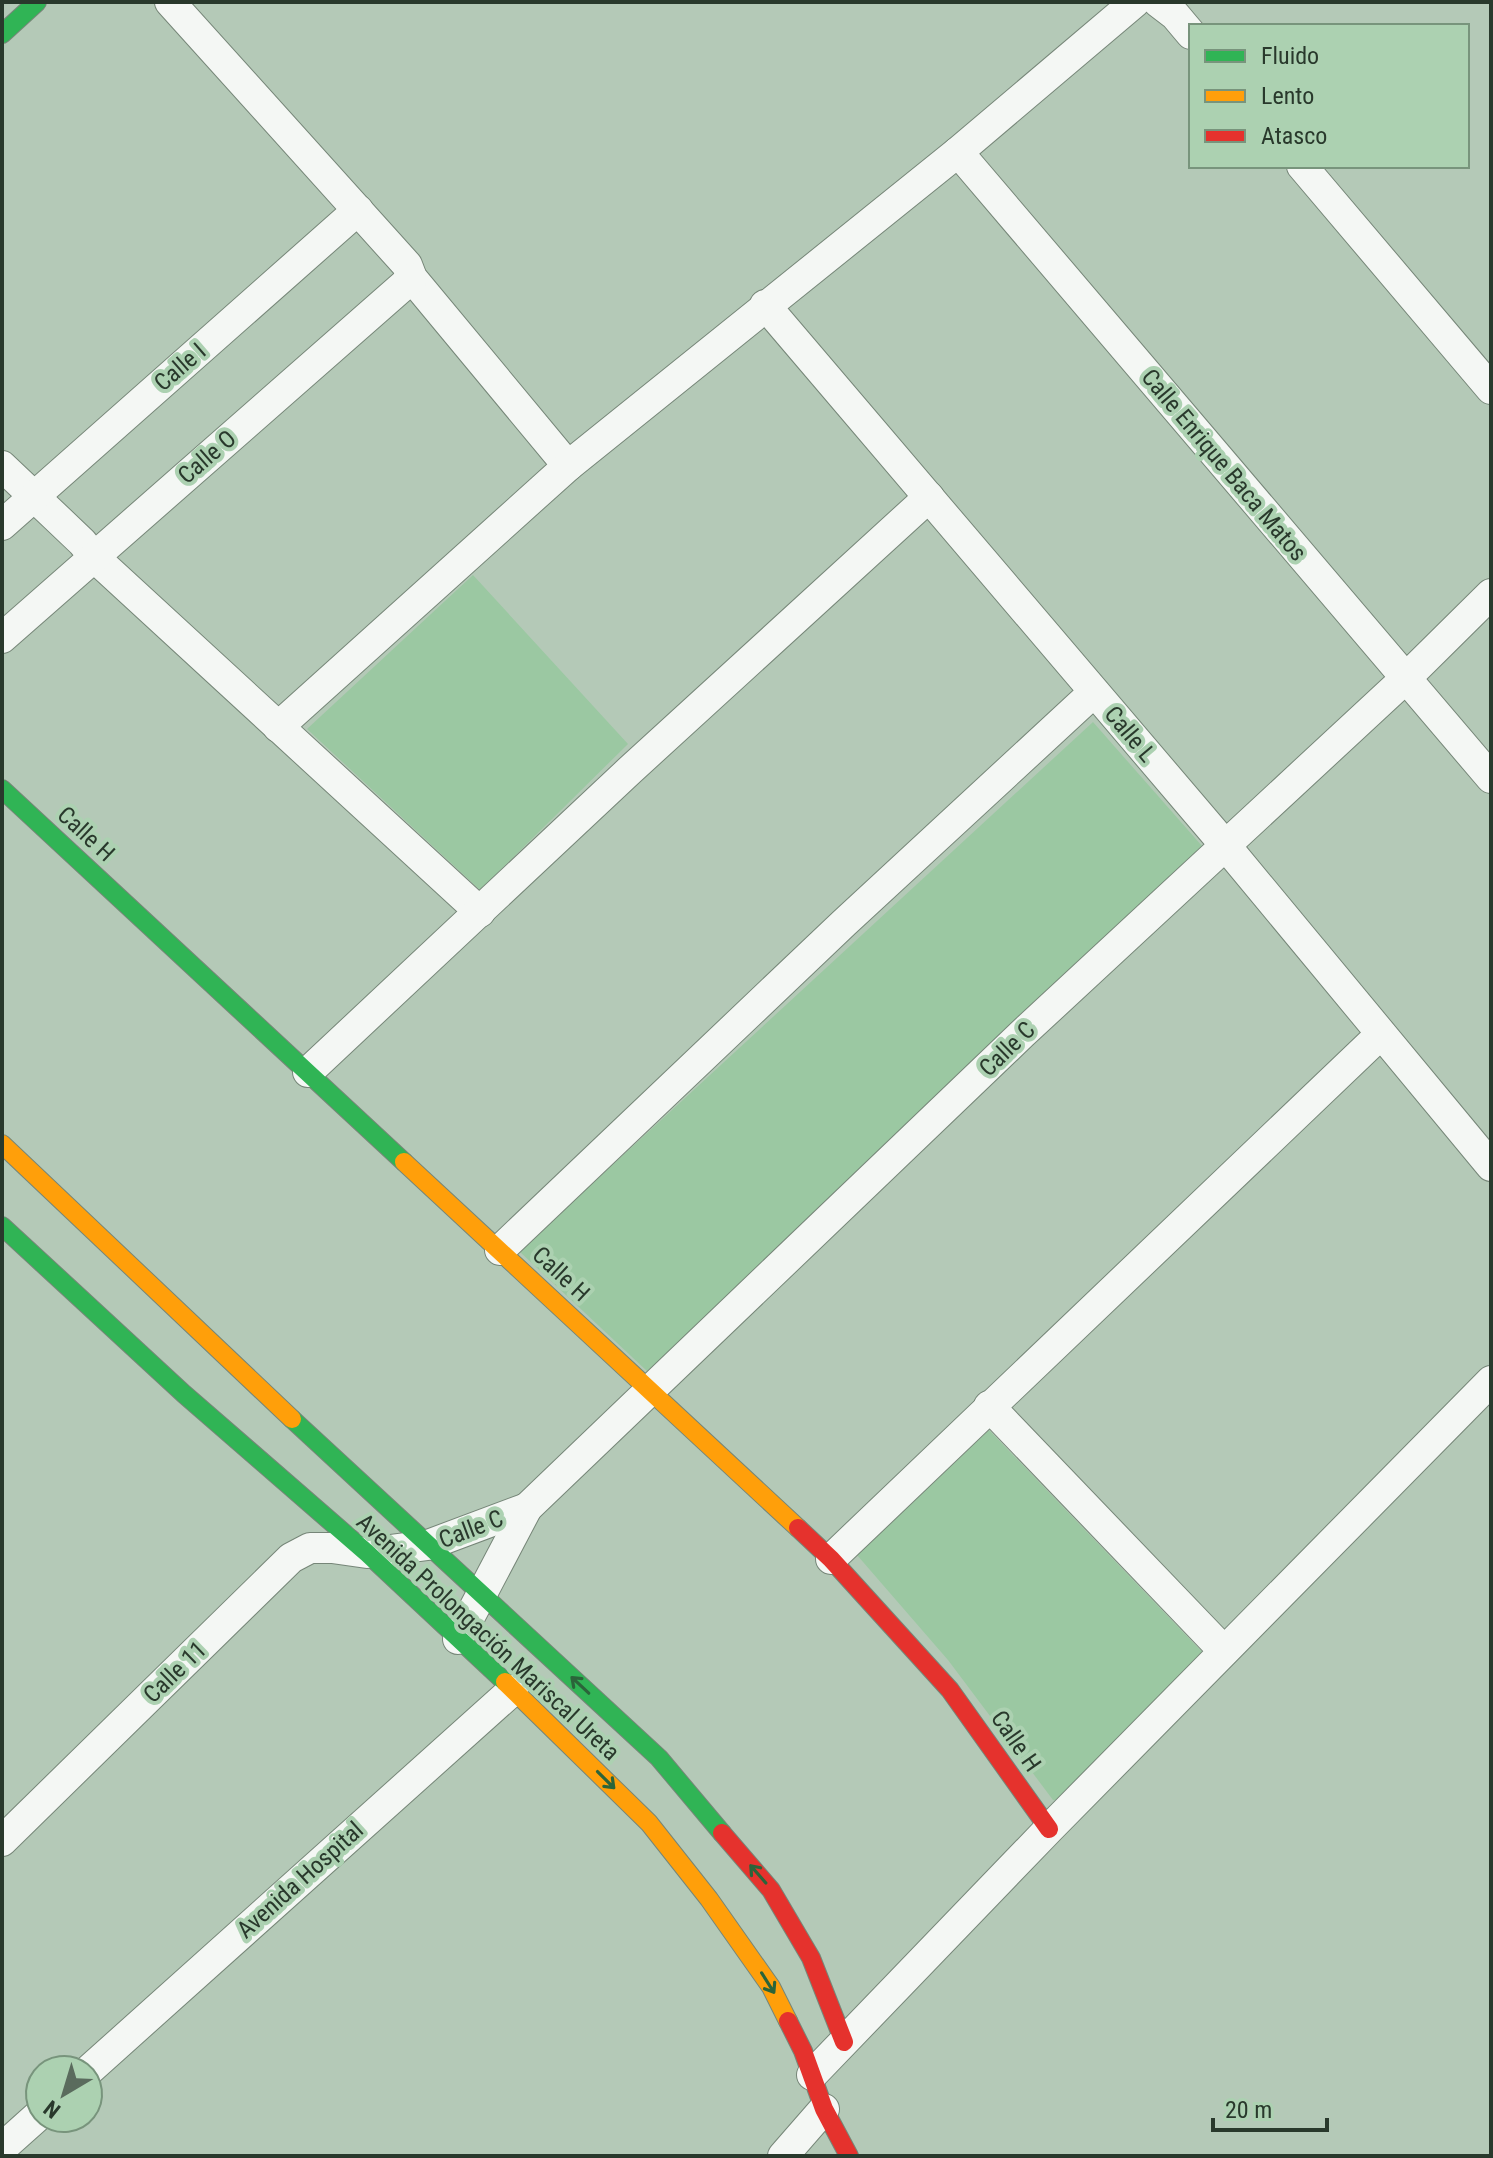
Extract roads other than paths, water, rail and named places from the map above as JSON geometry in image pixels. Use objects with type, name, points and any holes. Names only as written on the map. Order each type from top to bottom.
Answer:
[{"type":"street","points":[[2,34],[37,2]]},
{"type":"street","points":[[170,2],[407,265],[412,278],[568,466]]},
{"type":"street","points":[[278,727],[568,466],[958,152],[1135,2]]},
{"type":"street","points":[[1158,2],[1189,32]]},
{"type":"street","name":"Calle Enrique Baca Matos","points":[[958,152],[1491,778]]},
{"type":"street","points":[[1304,168],[1491,389]]},
{"type":"street","name":"Calle I","points":[[2,525],[358,210]]},
{"type":"street","name":"Calle O","points":[[2,638],[412,278]]},
{"type":"street","name":"Calle L","points":[[765,305],[1225,845],[1491,1166]]},
{"type":"street","points":[[2,466],[94,557],[480,912]]},
{"type":"street","points":[[308,1072],[629,771],[929,497]]},
{"type":"street","name":"Calle C","points":[[458,1639],[527,1508],[1022,1034],[1406,678],[1491,594]]},
{"type":"street","points":[[500,1250],[844,923],[1094,692]]},
{"type":"street","name":"Calle H","points":[[2,789],[831,1559],[950,1690],[1049,1829]]},
{"type":"street","points":[[831,1559],[1381,1034]]},
{"type":"street","name":"Avenida Prolongación Mariscal Ureta","points":[[2,1144],[385,1507],[659,1758],[771,1890],[811,1958],[844,2042]]},
{"type":"street","name":"Avenida Prolongación Mariscal Ureta","points":[[2,1226],[184,1394],[367,1553],[649,1823],[709,1899],[771,1987],[803,2051],[824,2109],[849,2156]]},
{"type":"street","points":[[812,2075],[1049,1829],[1491,1381]]},
{"type":"street","points":[[989,1406],[1224,1651]]},
{"type":"street","name":"Calle C","points":[[367,1553],[428,1545],[527,1508]]},
{"type":"street","name":"Calle 11","points":[[2,1841],[291,1558],[310,1548],[367,1553]]},
{"type":"street","name":"Avenida Hospital","points":[[104,2057],[513,1690]]},
{"type":"street","points":[[783,2156],[824,2109]]},
{"type":"street","points":[[2,2148],[24,2128]]}]
